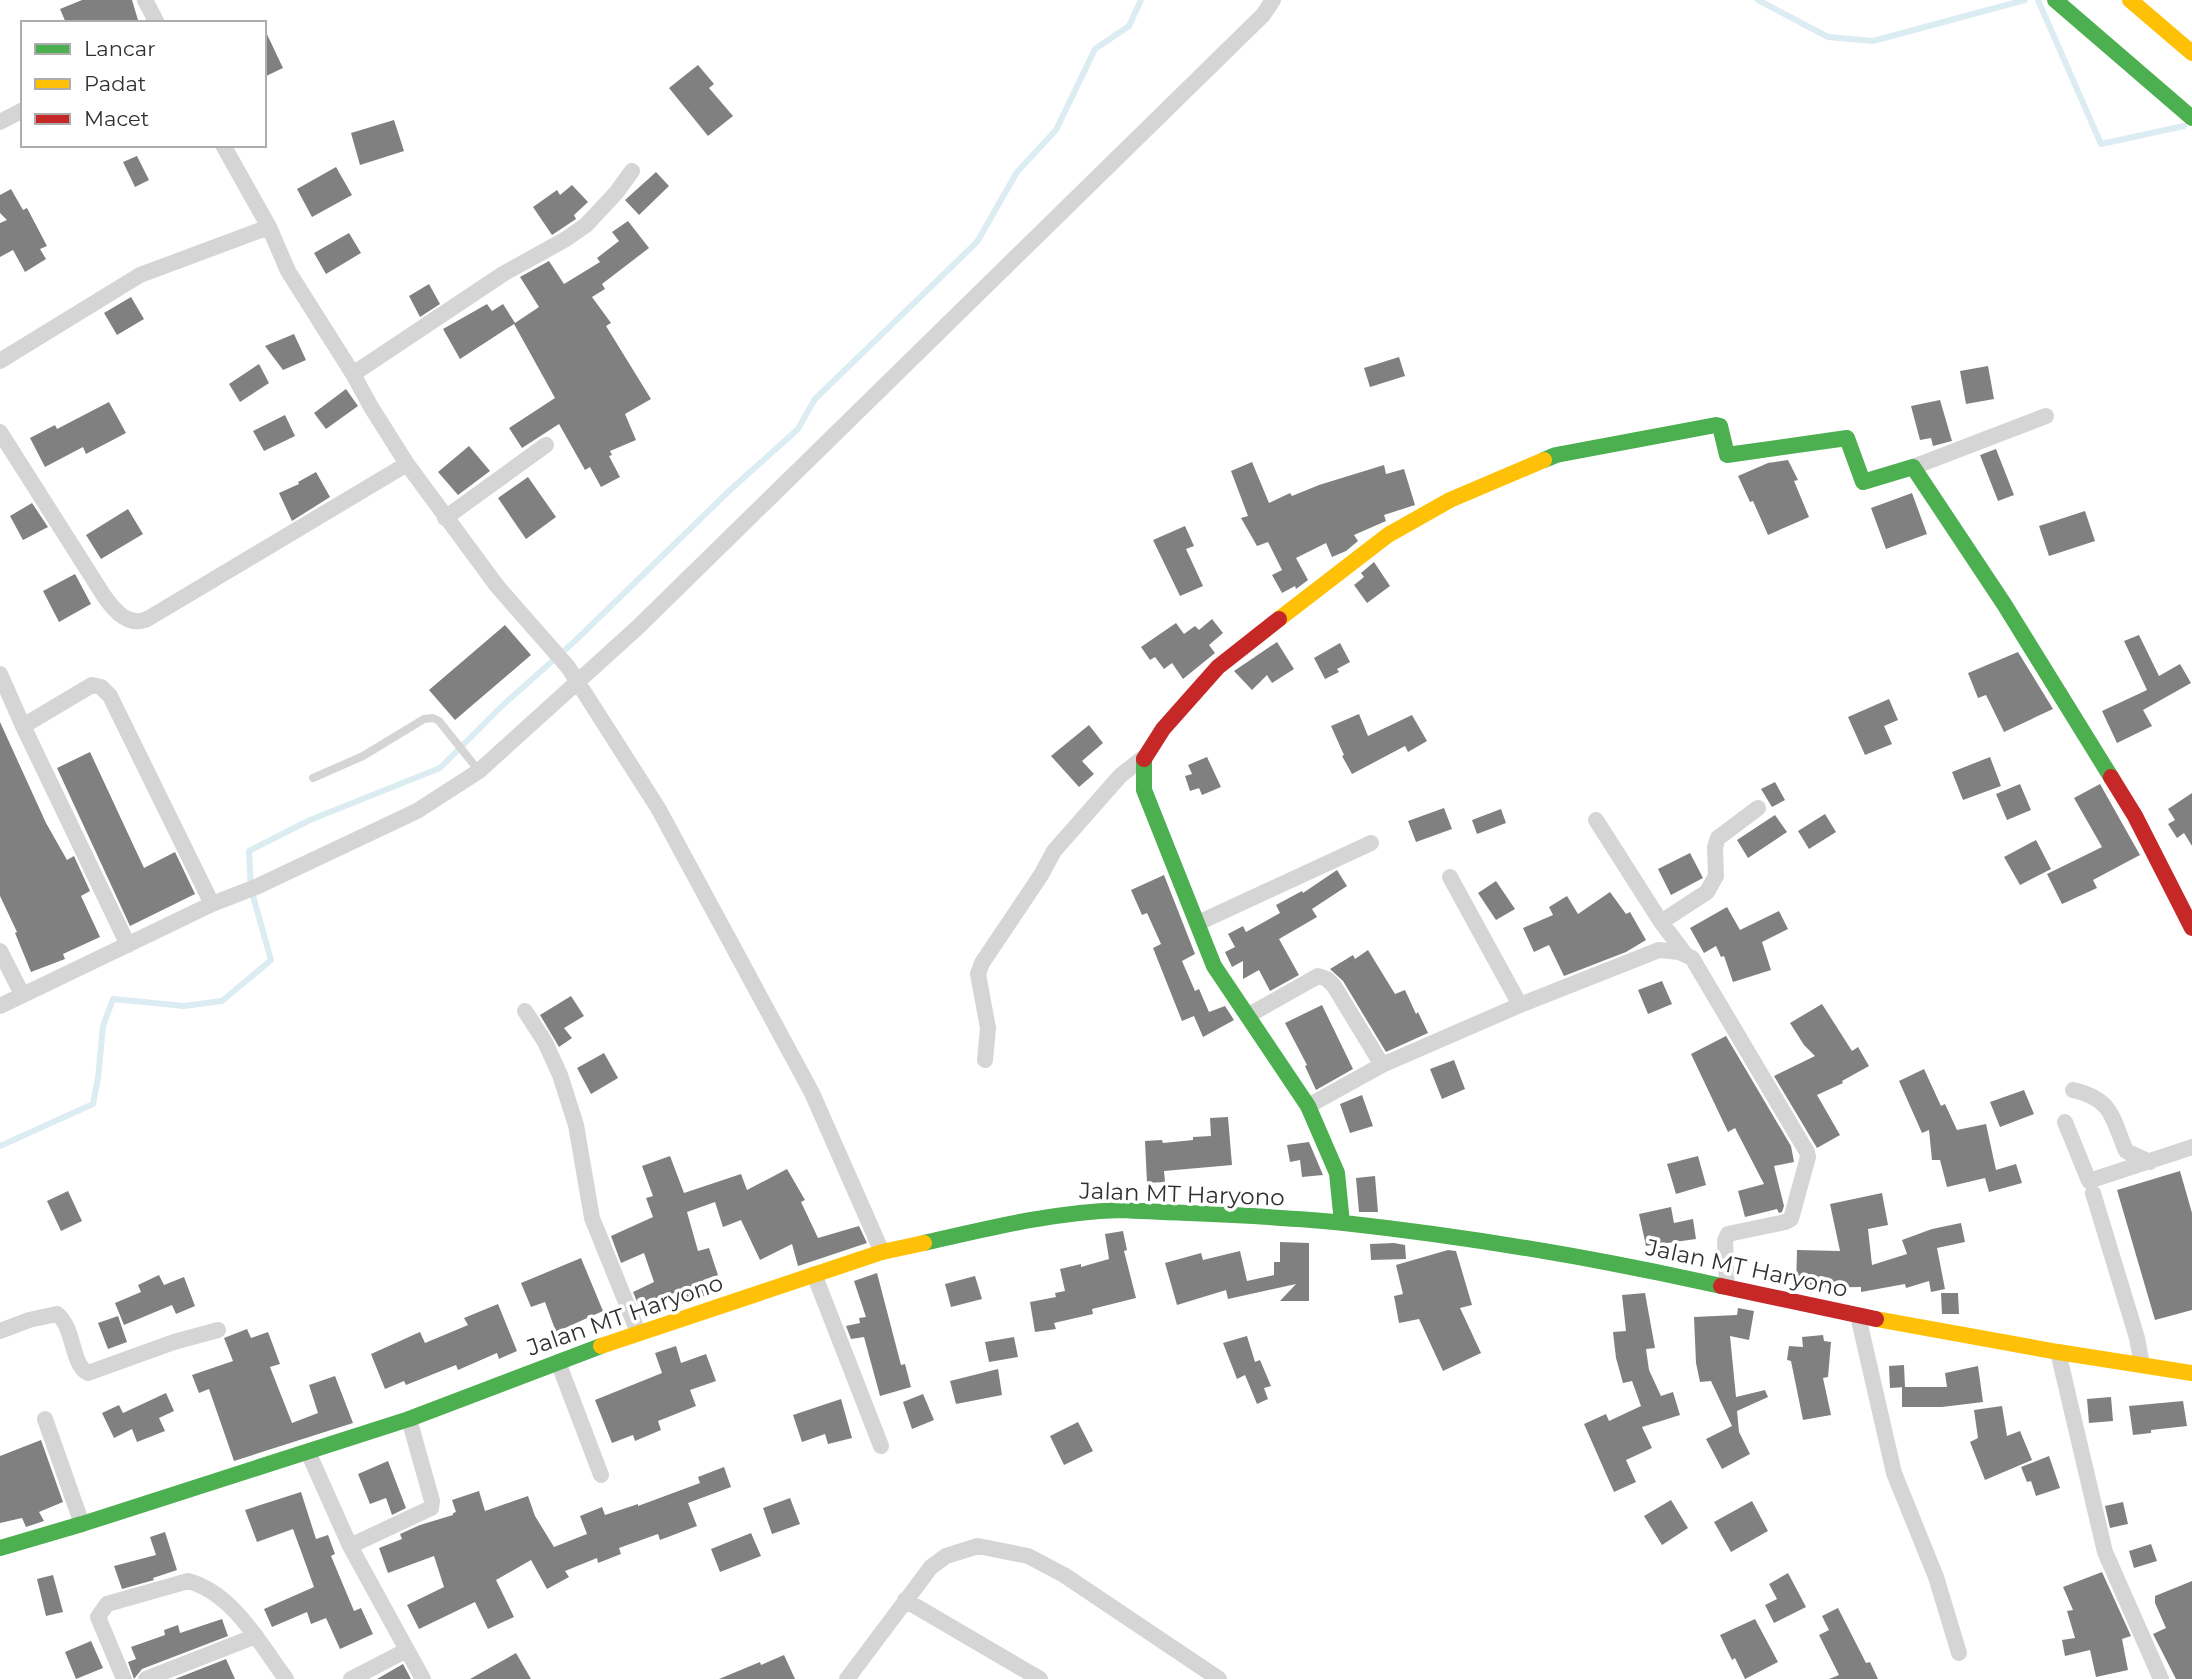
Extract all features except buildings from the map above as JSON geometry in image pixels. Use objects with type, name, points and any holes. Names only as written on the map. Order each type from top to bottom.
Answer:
[{"type":"main road","points":[[2055,0],[2192,117]]},
{"type":"main road","points":[[2130,0],[2192,53]]},
{"type":"main road","points":[[1342,1223],[1337,1173],[1308,1107],[1214,966],[1144,790],[1144,757],[1163,729],[1218,667],[1388,535],[1450,500],[1556,455],[1716,425],[1720,426],[1727,455],[1847,438],[1863,482],[1913,467],[2004,604],[2135,816],[2192,928]]},
{"type":"main road","name":"Jalan MT Haryono","points":[[0,1548],[409,1419],[638,1332],[882,1252],[1023,1220],[1088,1211],[1121,1210],[1342,1223],[1527,1248],[1618,1263],[1858,1316],[2192,1373]]},
{"type":"street","points":[[145,0],[156,21]]},
{"type":"street","points":[[0,1006],[212,904],[249,890],[416,811],[475,766],[573,674],[637,628],[1263,15],[1273,0]]},
{"type":"street","points":[[0,122],[21,111]]},
{"type":"street","points":[[224,147],[269,228],[288,271],[354,374],[407,464],[444,518],[497,586],[573,674],[658,808],[812,1093],[882,1252]]},
{"type":"street","points":[[354,374],[503,274],[586,225],[632,171]]},
{"type":"street","points":[[0,360],[140,275],[269,228]]},
{"type":"street","points":[[1913,467],[2046,416]]},
{"type":"street","points":[[0,432],[114,610],[135,622],[149,618],[407,464]]},
{"type":"street","points":[[444,518],[546,445]]},
{"type":"street","points":[[0,674],[128,945]]},
{"type":"street","points":[[23,726],[92,685],[101,687],[110,696],[212,904]]},
{"type":"street","points":[[985,1060],[988,1028],[978,974],[982,963],[1041,876],[1054,851],[1120,776],[1144,757]]},
{"type":"street","points":[[1661,922],[1707,892],[1716,876],[1717,838],[1758,807]]},
{"type":"street","points":[[1596,820],[1661,922],[1686,955]]},
{"type":"street","points":[[1198,922],[1371,843]]},
{"type":"street","points":[[1450,877],[1520,1005]]},
{"type":"street","points":[[1308,1107],[1382,1065],[1520,1005],[1659,950],[1671,950],[1686,955],[1692,958],[1808,1157],[1791,1219],[1728,1234],[1725,1241],[1727,1287]]},
{"type":"street","points":[[0,951],[22,994]]},
{"type":"street","points":[[1249,1015],[1318,976],[1327,979],[1334,986],[1382,1065]]},
{"type":"street","points":[[525,1011],[545,1042],[560,1075],[576,1125],[592,1218],[638,1332]]},
{"type":"street","points":[[2073,1090],[2089,1093],[2110,1111],[2126,1151],[2150,1162]]},
{"type":"street","points":[[2065,1122],[2089,1181],[2192,1147]]},
{"type":"street","points":[[2093,1193],[2143,1365]]},
{"type":"street","points":[[814,1275],[881,1446]]},
{"type":"street","points":[[0,1331],[29,1320],[57,1314],[68,1326],[81,1367],[88,1373],[174,1342],[218,1330]]},
{"type":"street","points":[[1858,1316],[1894,1472],[1937,1577],[1959,1653]]},
{"type":"street","points":[[2058,1352],[2105,1552],[2161,1679]]},
{"type":"street","points":[[558,1362],[601,1475]]},
{"type":"street","points":[[45,1419],[82,1524]]},
{"type":"street","points":[[350,1546],[431,1508],[432,1501],[409,1419]]},
{"type":"street","points":[[308,1452],[350,1546],[423,1679]]},
{"type":"street","points":[[850,1678],[931,1567],[946,1556],[978,1546],[1028,1556],[1064,1575],[1213,1677]]},
{"type":"street","points":[[124,1679],[98,1617],[107,1604],[188,1581],[218,1595],[256,1636],[286,1679]]},
{"type":"street","points":[[905,1600],[1040,1679]]},
{"type":"street","points":[[146,1679],[256,1636]]},
{"type":"street","points":[[351,1679],[407,1650]]},
{"type":"lane","points":[[313,778],[363,756],[424,719],[433,718],[439,721],[475,766]]},
{"type":"waterway","points":[[0,1146],[93,1104],[103,1026],[113,999],[184,1006],[222,1001],[271,960],[251,889],[249,851],[310,820],[440,768],[503,705],[576,640],[729,491],[798,429],[815,399],[977,242],[1017,172],[1056,130],[1095,49],[1129,26],[1141,0]]},
{"type":"waterway","points":[[1758,0],[1828,37],[1873,41],[2025,0]]},
{"type":"waterway","points":[[2038,0],[2101,144],[2184,126]]},
{"type":"traffic: fast","points":[[2055,0],[2192,118]]},
{"type":"traffic: fast","points":[[1544,460],[1556,455],[1716,425],[1720,426],[1727,455],[1847,438],[1863,482],[1913,467],[2004,604],[2111,777]]},
{"type":"traffic: fast","points":[[1144,759],[1144,790],[1214,966],[1308,1106],[1337,1173],[1342,1223]]},
{"type":"traffic: fast","points":[[924,1243],[1022,1222],[1096,1211],[1260,1216],[1344,1223],[1486,1242],[1580,1257],[1721,1286]]},
{"type":"traffic: fast","points":[[0,1548],[409,1419],[601,1346]]},
{"type":"traffic: slow","points":[[2130,0],[2192,53]]},
{"type":"traffic: slow","points":[[1279,619],[1388,535],[1450,500],[1544,460]]},
{"type":"traffic: slow","points":[[601,1346],[882,1252],[924,1243]]},
{"type":"traffic: slow","points":[[1876,1319],[2192,1373]]},
{"type":"traffic: jam","points":[[1144,759],[1163,729],[1218,667],[1279,619]]},
{"type":"traffic: jam","points":[[2111,777],[2135,816],[2192,928]]},
{"type":"traffic: jam","points":[[1721,1286],[1876,1319]]}]
